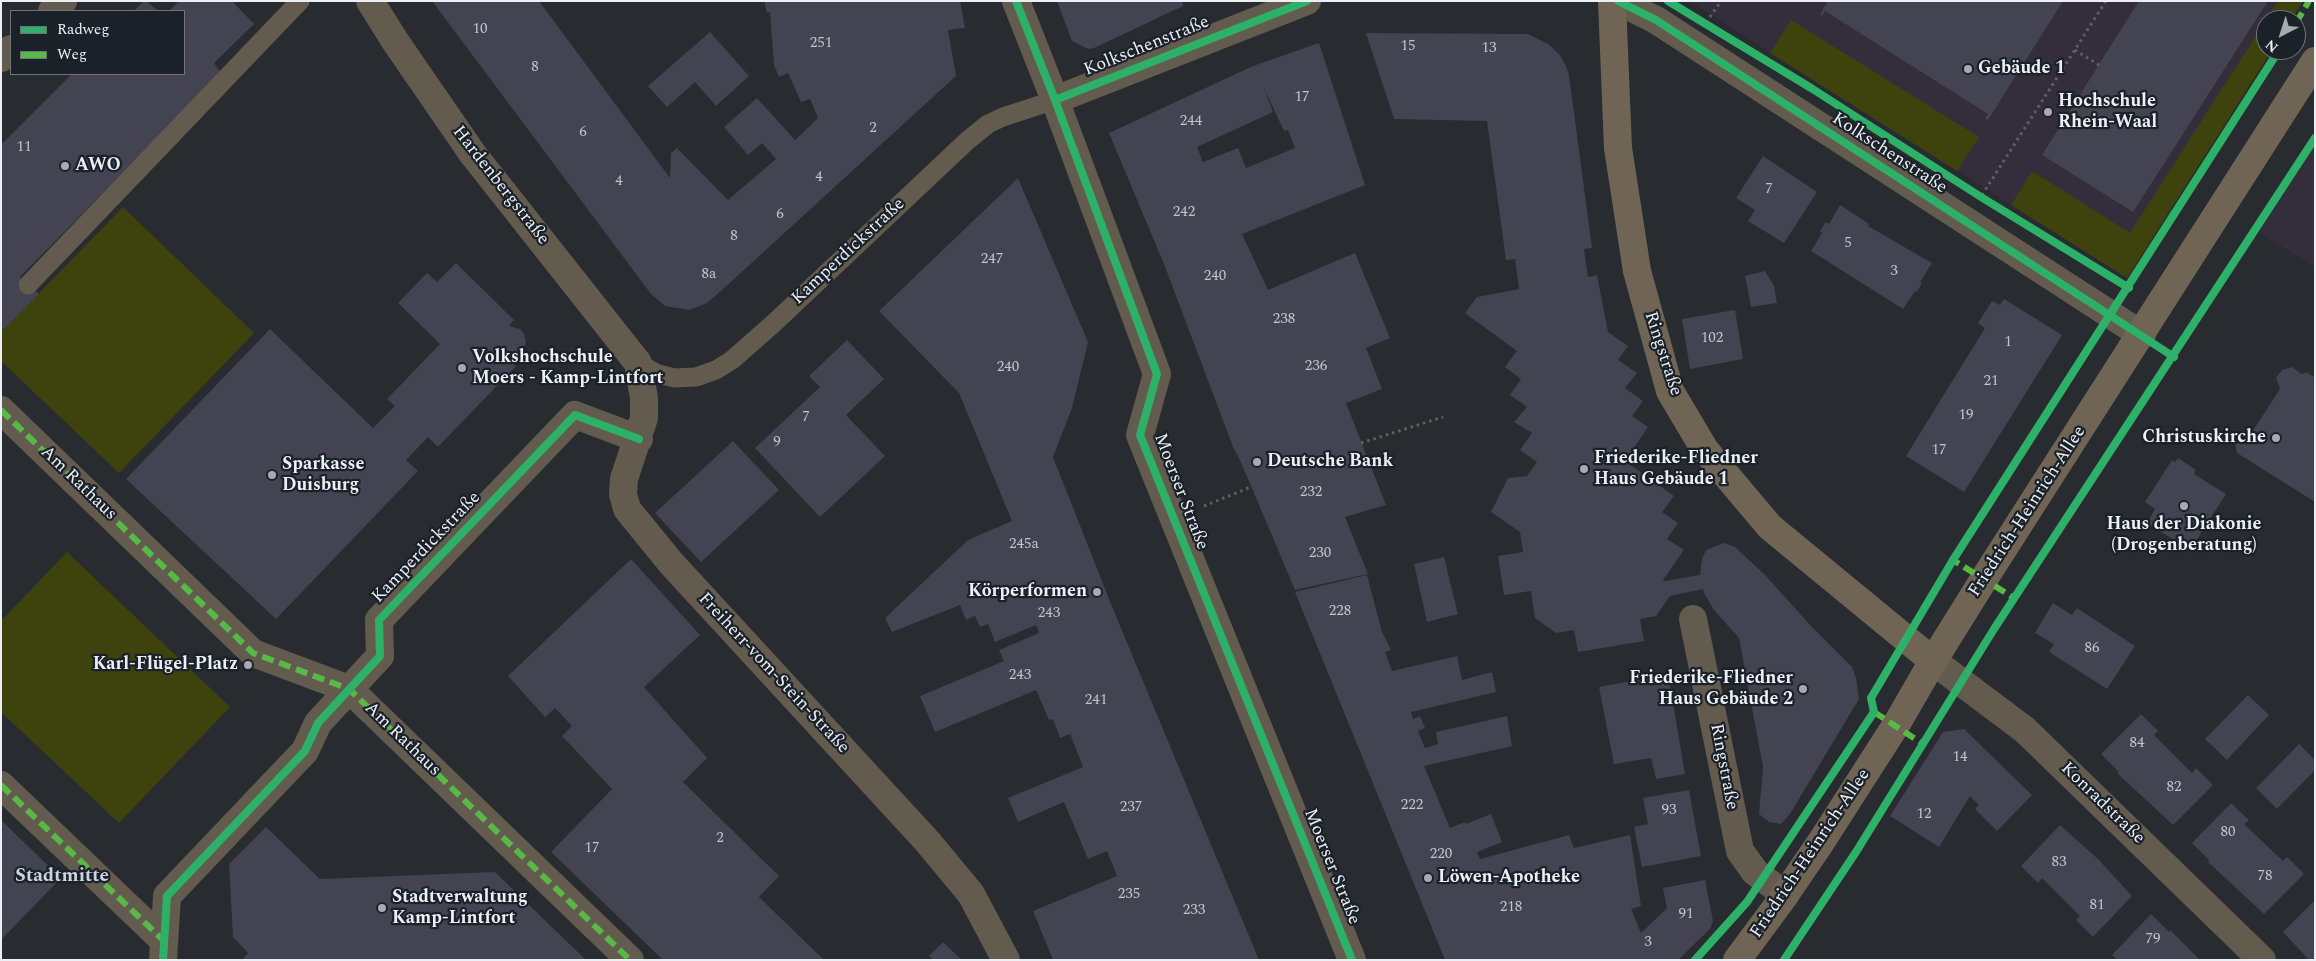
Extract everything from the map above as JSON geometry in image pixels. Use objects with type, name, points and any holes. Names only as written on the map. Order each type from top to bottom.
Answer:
[{"type":"main road","name":"Ringstraße","points":[[1612,1],[1618,148],[1637,271],[1670,391],[1705,450],[1770,527],[1933,661]]},
{"type":"main road","name":"Friedrich-Heinrich-Allee","points":[[1737,960],[1785,895],[1896,725],[1933,661],[2315,61]]},
{"type":"street","points":[[53,10],[63,1]]},
{"type":"street","name":"Hardenbergstraße","points":[[370,1],[395,41],[472,153],[638,364]]},
{"type":"street","name":"Moerser Straße","points":[[1016,1],[1157,374],[1140,435],[1352,960]]},
{"type":"street","name":"Kolkschenstraße","points":[[1055,100],[1265,8],[1307,1]]},
{"type":"street","name":"Kolkschenstraße","points":[[1618,1],[1656,20],[2142,335]]},
{"type":"street","name":"Freiherr-vom-Stein-Straße","points":[[638,364],[644,398],[644,418],[639,439],[624,479],[623,494],[627,509],[671,563],[927,841],[971,894],[1006,960]]},
{"type":"street","name":"Am Rathaus","points":[[1,410],[253,653],[349,690],[630,960]]},
{"type":"street","name":"Kamperdickstraße","points":[[163,950],[167,896],[305,751],[318,723],[380,656],[379,620],[574,415],[639,439]]},
{"type":"street","name":"Ringstraße","points":[[1693,619],[1740,851],[1755,872],[1785,895]]},
{"type":"street","name":"Konradstraße","points":[[1933,661],[2026,730],[2262,960]]},
{"type":"street","points":[[1,785],[163,950]]},
{"type":"lane","points":[[28,285],[300,1]]},
{"type":"lane","name":"Kamperdickstraße","points":[[638,364],[658,374],[675,378],[696,376],[716,370],[732,360],[973,136],[1003,117],[1055,100]]},
{"type":"path","points":[[1965,222],[2106,1]]},
{"type":"path","points":[[2075,50],[2099,66]]},
{"type":"path","points":[[1361,443],[1443,417]]},
{"type":"path","points":[[1174,519],[1251,487]]},
{"type":"shaded area","name":"Hochschule Rhein-Waal","points":[[1689,1],[2303,1],[2297,10],[2256,10],[2256,60],[2266,60],[2127,278]]},
{"type":"shaded area","points":[[2315,146],[2315,268],[2259,232]]},
{"type":"green space","points":[[2278,1],[2303,1],[2297,10],[2272,10]]},
{"type":"green space","points":[[1791,20],[1979,137],[1957,171],[1770,53]]},
{"type":"green space","points":[[2256,35],[2256,60],[2266,60],[2127,278],[2011,205],[2032,171],[2130,233]]},
{"type":"green space","points":[[123,207],[254,333],[119,473],[1,361],[1,332]]},
{"type":"green space","points":[[67,552],[230,707],[119,823],[1,712],[1,621]]},
{"type":"building","points":[[146,1],[157,10],[135,10]]},
{"type":"building","name":"AWO","points":[[179,1],[232,1],[254,24],[214,63],[221,73],[20,277],[39,294],[1,332],[1,145],[71,75],[185,75],[185,10],[170,10]]},
{"type":"building","points":[[432,1],[539,1],[670,178],[671,153],[677,148],[728,200],[776,159],[762,143],[748,155],[724,127],[757,98],[795,140],[818,118],[810,99],[801,102],[788,73],[779,77],[774,65],[770,12],[767,13],[764,1],[960,1],[965,28],[948,30],[956,76],[721,291],[707,303],[689,310],[665,306],[651,294]]},
{"type":"building","points":[[1057,1],[1182,1],[1183,6],[1094,48],[1088,49],[1072,41]]},
{"type":"building","name":"Gebäude 1","points":[[1828,1],[2063,1],[1988,120],[1985,118],[1988,114],[1825,11],[1822,16],[1820,14]]},
{"type":"building","points":[[2139,1],[2268,1],[2262,10],[2256,10],[2256,20],[2133,212],[2042,155]]},
{"type":"building","points":[[710,32],[749,76],[716,106],[695,82],[667,107],[648,86]]},
{"type":"building","points":[[1366,33],[1528,34],[1548,44],[1559,54],[1566,66],[1569,75],[1592,248],[1584,249],[1588,277],[1597,275],[1608,332],[1628,346],[1618,360],[1637,373],[1625,388],[1643,401],[1632,416],[1648,427],[1625,461],[1674,496],[1662,512],[1678,523],[1667,539],[1684,550],[1663,580],[1700,575],[1702,559],[1706,550],[1724,543],[1735,547],[1765,575],[1812,627],[1852,667],[1856,678],[1859,699],[1790,814],[1781,824],[1769,822],[1759,814],[1763,767],[1739,638],[1714,610],[1703,589],[1670,596],[1656,616],[1640,619],[1644,641],[1578,652],[1574,630],[1556,633],[1535,618],[1531,591],[1504,595],[1498,556],[1523,552],[1520,532],[1491,512],[1508,478],[1527,476],[1537,462],[1520,450],[1532,433],[1514,422],[1527,407],[1510,395],[1521,379],[1505,367],[1517,351],[1465,313],[1477,297],[1519,289],[1515,259],[1506,260],[1487,121],[1394,119]]},
{"type":"building","points":[[1319,43],[1365,185],[1242,234],[1268,290],[1355,253],[1390,338],[1366,348],[1382,389],[1346,403],[1386,505],[1345,517],[1368,574],[1295,590],[1233,447],[1164,264],[1109,133],[1253,66]],"holes":[[[1263,86],[1284,131],[1288,130],[1295,148],[1246,168],[1238,148],[1203,162],[1197,147],[1273,112]]]},
{"type":"building","points":[[1763,156],[1817,192],[1784,243],[1748,221],[1755,210],[1736,198]]},
{"type":"building","points":[[1018,178],[1088,342],[1072,408],[1053,457],[1111,604],[1259,960],[1053,960],[1033,911],[1117,876],[1107,851],[1088,859],[1064,802],[1018,822],[1008,798],[1083,767],[1070,734],[1060,738],[1053,719],[1049,720],[1036,690],[935,732],[920,696],[1004,661],[999,650],[1039,633],[1036,625],[995,642],[988,624],[980,627],[975,616],[966,620],[960,605],[892,632],[885,618],[968,540],[1012,521],[959,393],[879,311]]},
{"type":"building","points":[[1840,205],[1869,224],[1868,226],[1932,263],[1920,282],[1922,283],[1917,292],[1915,291],[1903,309],[1811,251],[1822,233],[1820,231],[1826,222],[1829,224]]},
{"type":"building","name":"Sparkasse Duisburg","points":[[456,263],[514,320],[509,326],[520,329],[524,334],[526,341],[524,351],[516,358],[509,360],[516,366],[438,447],[428,437],[406,460],[418,471],[276,619],[126,479],[270,329],[373,428],[395,406],[387,399],[440,344],[398,303],[427,273],[437,282]]},
{"type":"building","points":[[1765,271],[1774,286],[1777,303],[1751,307],[1745,276]]},
{"type":"building","points":[[2004,299],[2062,335],[1964,492],[1906,456],[1985,328],[1978,323],[1992,301],[2000,305]]},
{"type":"building","points":[[1735,310],[1743,359],[1690,369],[1682,319]]},
{"type":"building","points":[[847,340],[884,379],[846,415],[885,456],[820,517],[755,448],[820,387],[809,376]]},
{"type":"building","name":"Christuskirche","points":[[2292,367],[2300,373],[2304,374],[2305,372],[2315,377],[2315,502],[2237,453],[2235,442],[2241,434],[2252,432],[2280,389],[2276,378],[2282,370]]},
{"type":"building","points":[[733,441],[779,490],[701,562],[655,513]]},
{"type":"building","name":"Haus der Diakonie (Drogenberatung)","points":[[2178,458],[2196,470],[2194,474],[2226,494],[2190,550],[2147,523],[2155,509],[2145,502],[2172,460],[2175,462]]},
{"type":"building","points":[[1444,557],[1458,614],[1427,622],[1414,564]]},
{"type":"building","points":[[631,559],[700,635],[644,687],[707,758],[683,782],[779,876],[759,897],[824,960],[663,960],[551,852],[612,789],[562,736],[572,726],[555,708],[545,717],[508,676]]},
{"type":"building","points":[[1367,575],[1382,632],[1391,650],[1385,652],[1392,671],[1457,656],[1462,680],[1492,672],[1496,692],[1411,712],[1413,719],[1420,716],[1425,728],[1418,731],[1425,748],[1438,744],[1436,732],[1507,716],[1512,746],[1424,766],[1450,828],[1491,814],[1502,842],[1477,852],[1480,859],[1569,835],[1574,848],[1630,835],[1641,906],[1631,909],[1641,933],[1667,908],[1663,888],[1705,880],[1713,921],[1710,929],[1678,960],[1445,960],[1295,592]]},
{"type":"building","points":[[2053,603],[2072,615],[2077,608],[2135,646],[2107,689],[2049,652],[2054,644],[2035,633]]},
{"type":"building","points":[[1668,674],[1685,774],[1656,779],[1651,758],[1614,764],[1599,687]]},
{"type":"building","points":[[2248,695],[2269,715],[2227,760],[2205,739]]},
{"type":"building","points":[[2141,714],[2158,731],[2154,735],[2192,773],[2196,768],[2213,785],[2173,825],[2117,773],[2119,772],[2101,754]]},
{"type":"building","points":[[1964,729],[2032,795],[1997,831],[1975,809],[1979,805],[1970,796],[1939,847],[1890,816],[1943,732]]},
{"type":"building","points":[[2299,744],[2315,760],[2315,770],[2277,809],[2256,788]]},
{"type":"building","points":[[1689,790],[1701,856],[1642,867],[1634,827],[1648,824],[1643,798]]},
{"type":"building","points":[[2231,803],[2249,820],[2244,824],[2283,861],[2287,857],[2304,874],[2264,914],[2208,862],[2209,860],[2192,843]]},
{"type":"building","points":[[1,820],[61,878],[1,940]]},
{"type":"building","points":[[2060,825],[2098,859],[2132,896],[2093,937],[2076,920],[2080,916],[2042,878],[2038,883],[2021,866]]},
{"type":"building","name":"Stadtverwaltung Kamp-Lintfort","points":[[266,827],[320,879],[495,872],[586,960],[242,960],[248,953],[233,937],[229,864]]},
{"type":"building","points":[[2315,900],[2315,960],[2309,960],[2283,932]]},
{"type":"building","points":[[2151,914],[2200,960],[2117,960],[2112,955]]},
{"type":"building","points":[[943,942],[962,960],[933,960],[929,956]]},
{"type":"marked path","points":[[2304,10],[2309,1]]},
{"type":"marked path","points":[[1,410],[253,653],[349,689],[630,960]]},
{"type":"marked path","points":[[1956,556],[1953,560],[2014,598]]},
{"type":"marked path","points":[[1874,712],[1923,744]]},
{"type":"marked path","points":[[1,785],[164,941]]},
{"type":"cycle path","points":[[1016,1],[1157,374],[1140,435],[1352,960]]},
{"type":"cycle path","points":[[1055,100],[1307,1]]},
{"type":"cycle path","points":[[1618,1],[1656,20],[2174,357]]},
{"type":"cycle path","points":[[1668,1],[1811,88],[1981,197],[2129,288]]},
{"type":"cycle path","points":[[1695,960],[1747,902],[1874,712],[1871,698],[1953,560],[2273,60]]},
{"type":"cycle path","points":[[1784,960],[1856,852],[1994,629],[2315,138]]},
{"type":"cycle path","points":[[163,960],[167,896],[305,751],[318,723],[380,656],[379,620],[575,415],[639,439]]},
{"type":"place","name":"Gebäude 1","points":[[1968,69]]},
{"type":"place","name":"Hochschule Rhein-Waal","points":[[2048,112]]},
{"type":"place","name":"AWO","points":[[65,166]]},
{"type":"place","name":"Volkshochschule Moers - Kamp-Lintfort","points":[[462,368]]},
{"type":"place","name":"Christuskirche","points":[[2276,438]]},
{"type":"place","name":"Deutsche Bank","points":[[1257,462]]},
{"type":"place","name":"Friederike-Fliedner Haus Gebäude 1","points":[[1584,469]]},
{"type":"place","name":"Sparkasse Duisburg","points":[[272,475]]},
{"type":"place","name":"Haus der Diakonie (Drogenberatung)","points":[[2184,506]]},
{"type":"place","name":"Körperformen","points":[[1097,592]]},
{"type":"place","name":"Karl-Flügel-Platz","points":[[248,665]]},
{"type":"place","name":"Friederike-Fliedner Haus Gebäude 2","points":[[1803,689]]},
{"type":"place","name":"Löwen-Apotheke","points":[[1428,878]]},
{"type":"place","name":"Stadtverwaltung Kamp-Lintfort","points":[[382,908]]},
{"type":"district","name":"Stadtmitte","points":[[62,877]]}]
